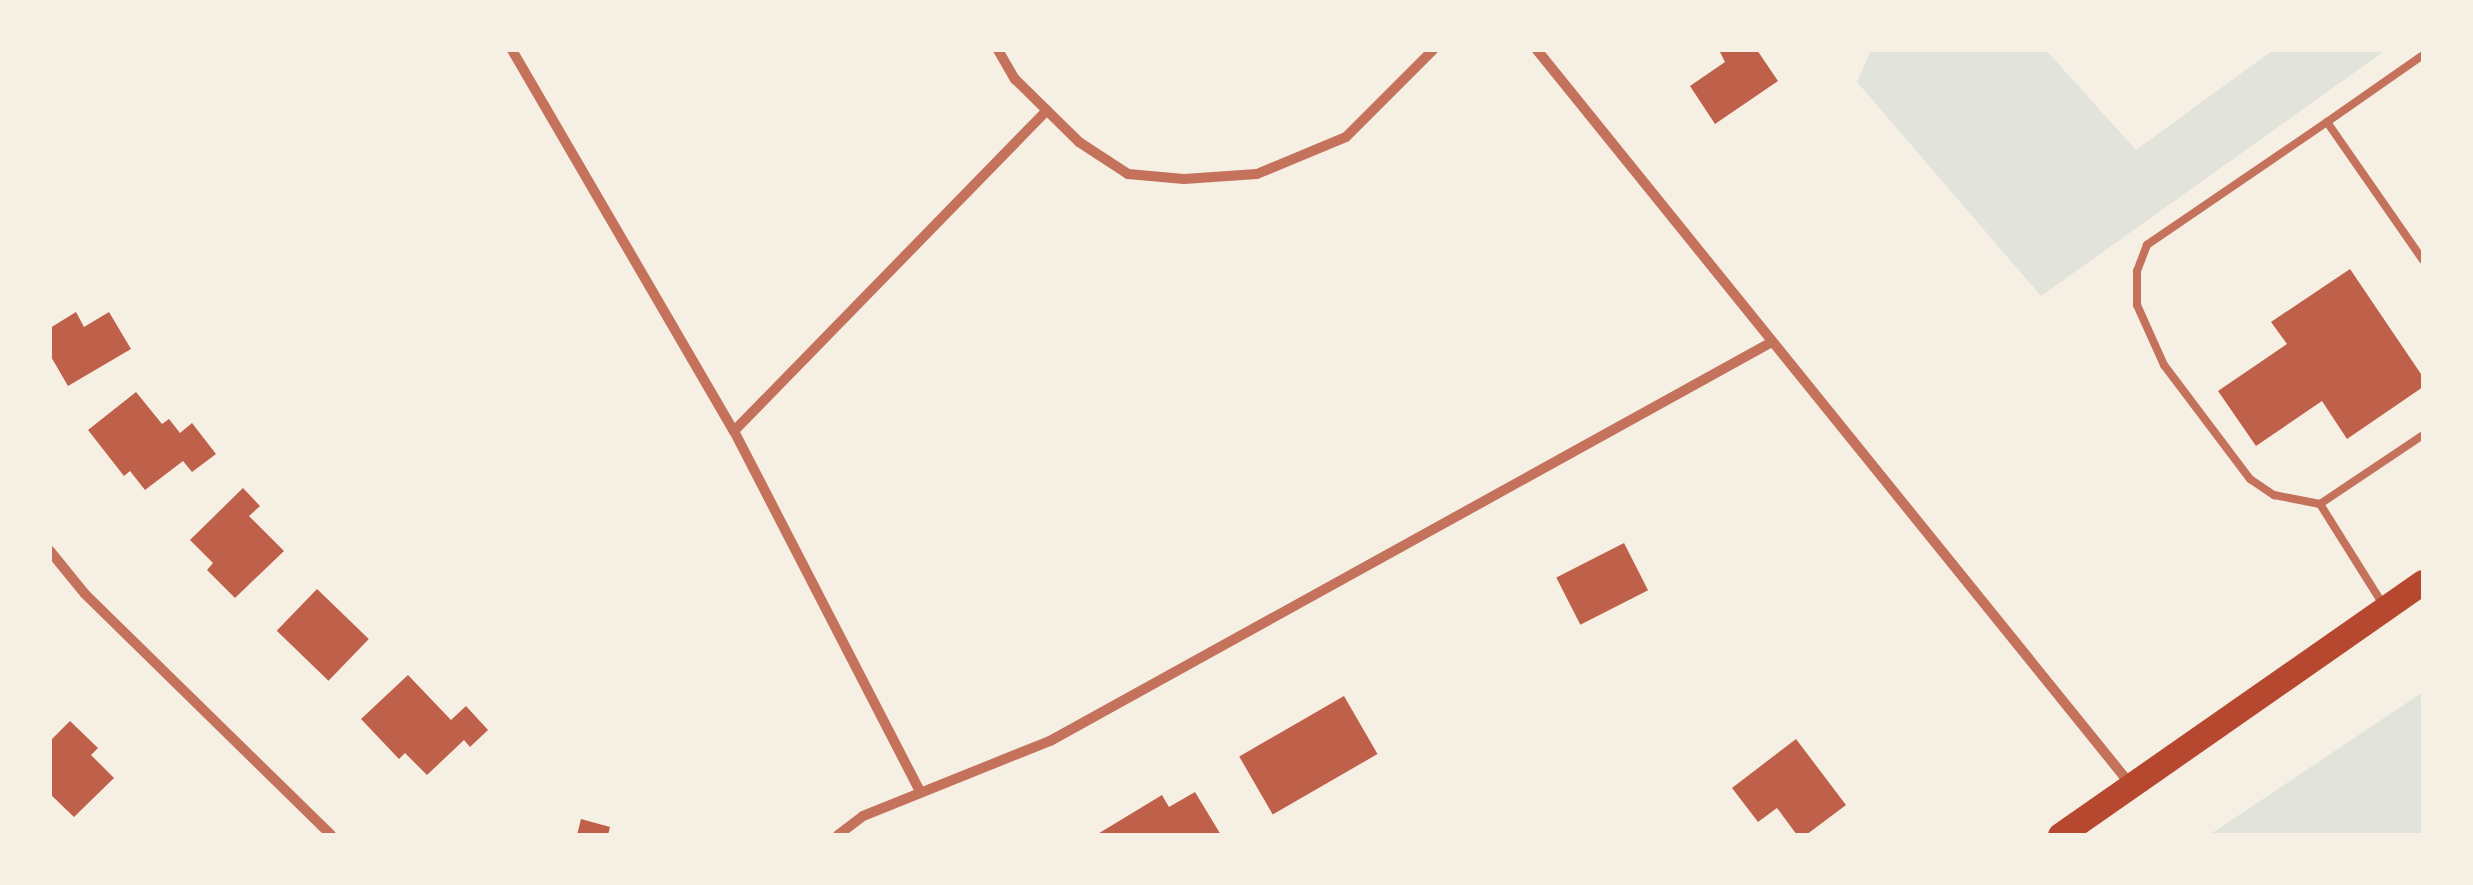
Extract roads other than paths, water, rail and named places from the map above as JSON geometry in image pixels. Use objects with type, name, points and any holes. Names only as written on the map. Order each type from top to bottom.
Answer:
[{"type":"main road","points":[[2060,835],[2423,582]]},
{"type":"street","points":[[512,50],[734,431],[920,791]]},
{"type":"street","points":[[998,50],[1014,80],[1079,142],[1128,174],[1257,174],[1346,136],[1432,50]]},
{"type":"street","points":[[1537,50],[2132,786]]},
{"type":"street","points":[[734,431],[1047,110]]},
{"type":"street","points":[[838,835],[920,791],[1050,741],[1772,342]]},
{"type":"street","points":[[50,551],[85,594],[331,835]]},
{"type":"lane","points":[[2423,56],[2147,245],[2137,271],[2137,305],[2146,334],[2250,479],[2274,495],[2320,504],[2423,434]]},
{"type":"lane","points":[[2327,122],[2423,260]]},
{"type":"lane","points":[[2320,504],[2386,608]]}]
